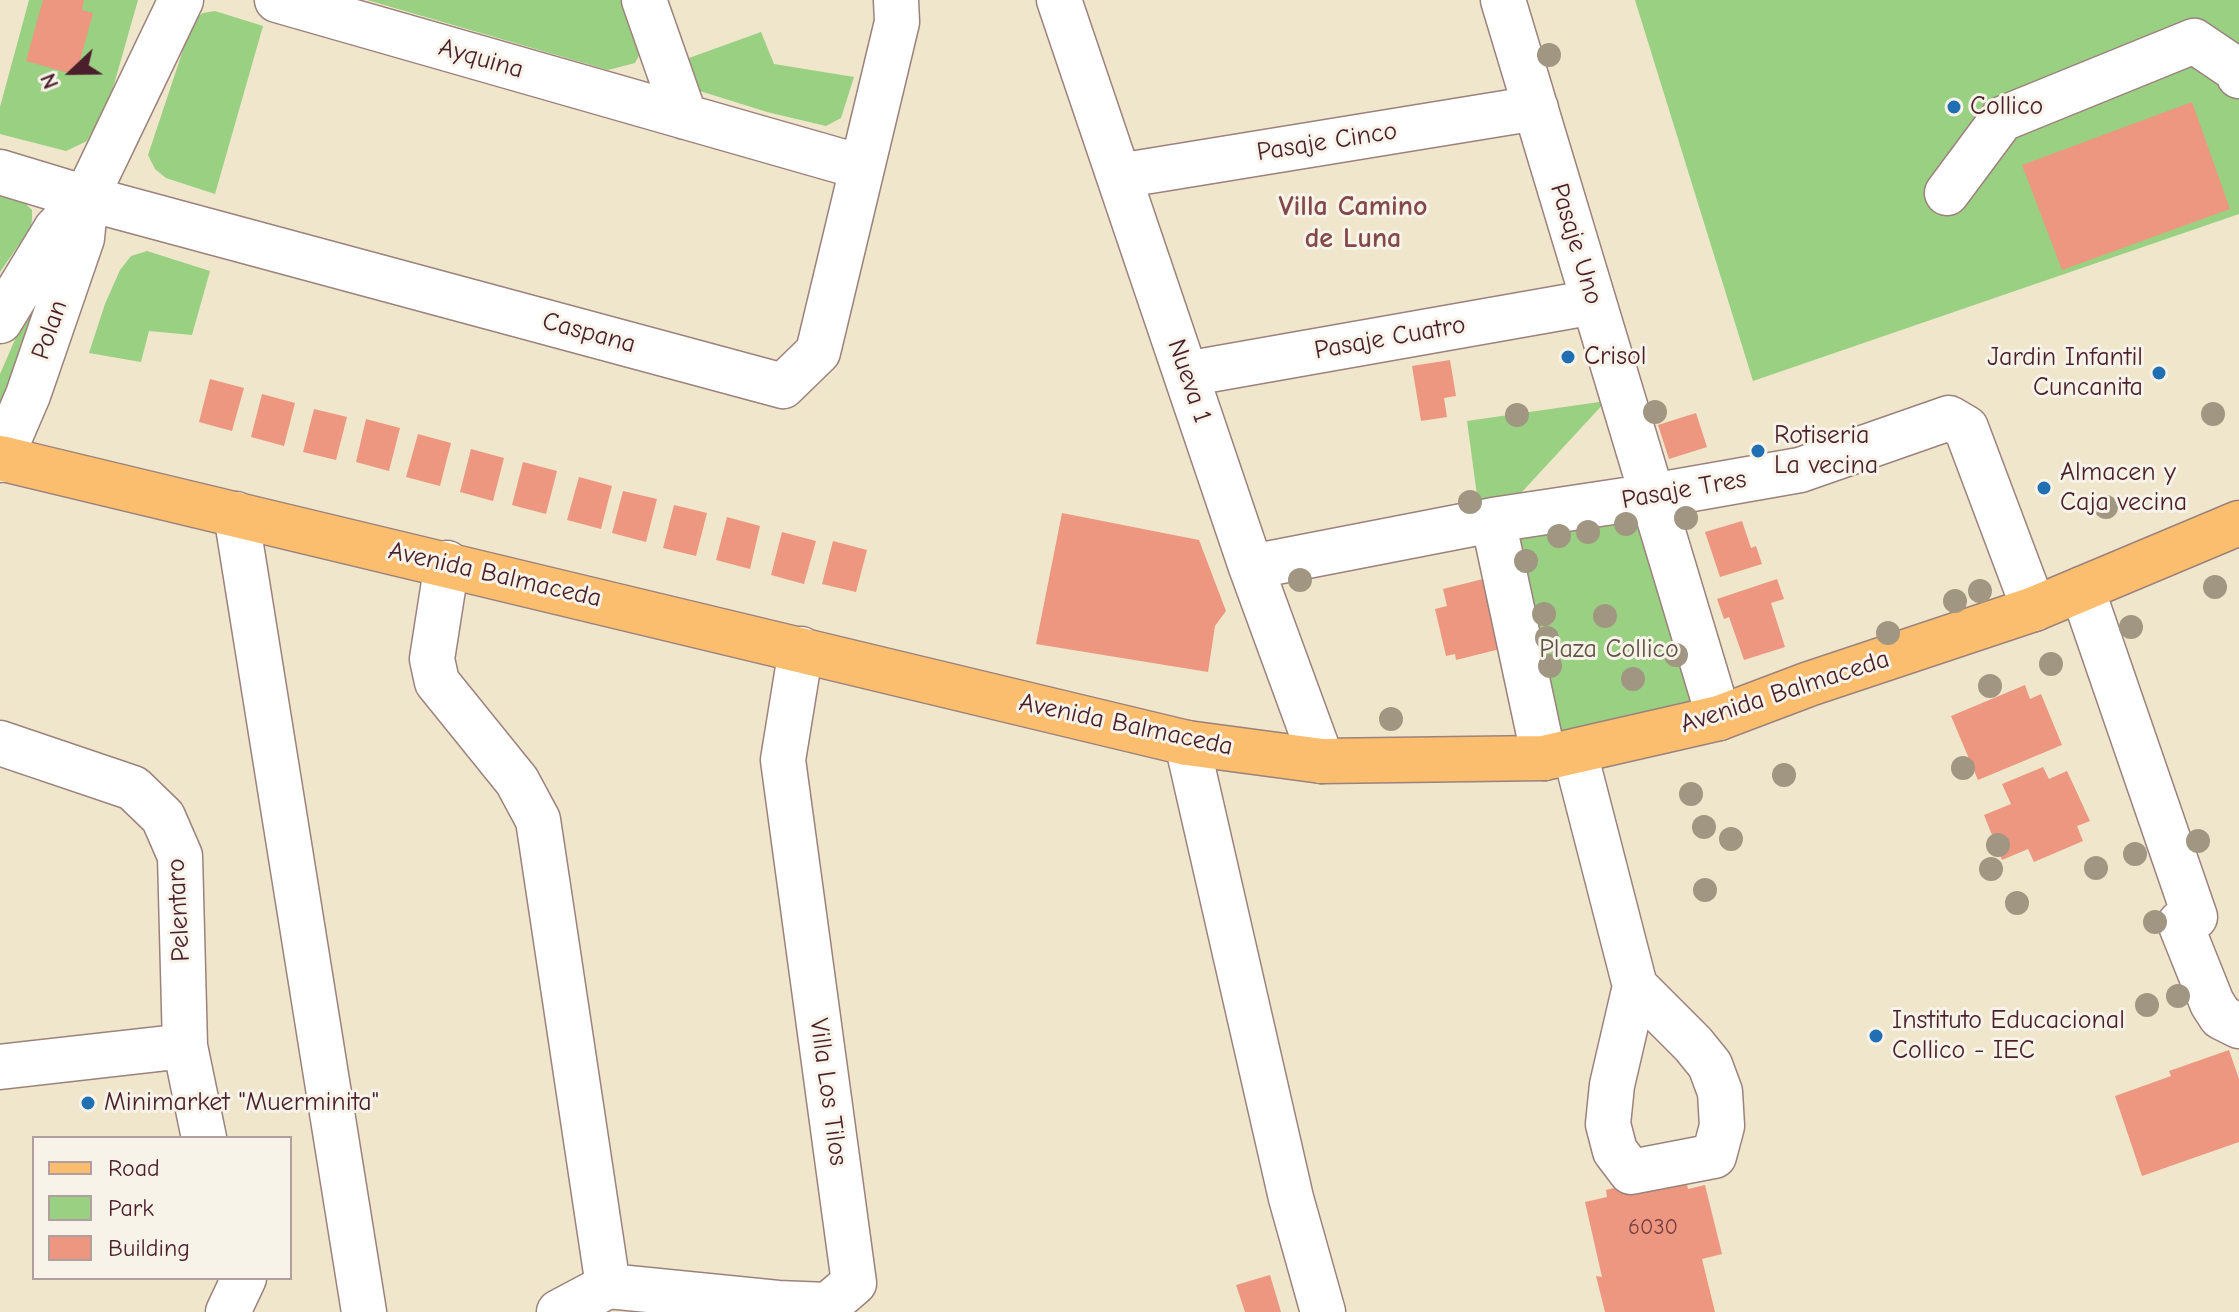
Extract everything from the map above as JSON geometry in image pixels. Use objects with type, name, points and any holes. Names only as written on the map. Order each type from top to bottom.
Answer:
[{"type":"main road","name":"Avenida Balmaceda","points":[[1,459],[447,563],[1187,743],[1322,761],[1560,755],[1719,718],[1809,684],[2034,609],[2239,523]]},
{"type":"street","name":"Polan","points":[[0,321],[56,229],[86,198],[181,0]]},
{"type":"street","name":"Ayquina","points":[[277,0],[861,167]]},
{"type":"street","points":[[644,0],[685,117]]},
{"type":"street","name":"Caspana","points":[[0,172],[86,198],[783,386],[818,352],[897,22],[896,0]]},
{"type":"street","name":"Nueva 1","points":[[1059,0],[1251,567],[1322,761]]},
{"type":"street","name":"Pasaje Uno","points":[[1503,0],[1719,718]]},
{"type":"street","points":[[1947,193],[2002,119],[2194,41],[2237,70],[2239,76]]},
{"type":"street","name":"Pasaje Cinco","points":[[1119,176],[1536,108]]},
{"type":"street","name":"Polan","points":[[1,459],[28,395],[82,238],[86,198]]},
{"type":"street","name":"Pasaje Cuatro","points":[[1186,374],[1594,302]]},
{"type":"street","name":"Pasaje Tres","points":[[1251,567],[1493,520],[1800,470],[1949,418],[1966,428],[2034,609]]},
{"type":"street","points":[[236,514],[364,1312]]},
{"type":"street","points":[[1493,520],[1560,755],[1635,986]]},
{"type":"street","points":[[447,563],[432,659],[434,670],[437,682],[517,781],[538,820],[608,1286],[559,1312]]},
{"type":"street","points":[[2082,589],[2195,917],[2180,923],[2212,1003],[2221,1017],[2239,1026]]},
{"type":"street","name":"Villa Los Tilos","points":[[608,1286],[828,1305],[854,1283],[783,760],[801,649]]},
{"type":"street","name":"Pelentaro","points":[[0,743],[133,788],[163,817],[180,856],[185,1046],[204,1136]]},
{"type":"street","points":[[1187,743],[1291,1198],[1323,1312]]},
{"type":"street","points":[[0,1067],[185,1046]]},
{"type":"street","points":[[228,1312],[243,1280]]},
{"type":"green space","points":[[29,0],[138,0],[111,95],[87,141],[66,151],[0,134],[0,107]]},
{"type":"green space","points":[[367,0],[632,0],[646,43],[635,63],[608,70]]},
{"type":"green space","name":"Collico","points":[[1635,0],[2239,0],[2239,214],[1753,381]]},
{"type":"green space","points":[[215,11],[263,26],[215,194],[166,178],[155,169],[148,155],[193,20],[203,13]]},
{"type":"green space","points":[[761,32],[774,64],[854,77],[841,118],[826,126],[700,91],[689,58]]},
{"type":"green space","points":[[0,195],[25,203],[32,210],[32,219],[31,227],[0,272]]},
{"type":"green space","points":[[147,251],[210,271],[192,335],[149,331],[141,362],[89,353],[120,270],[131,256]]},
{"type":"green space","points":[[37,289],[51,294],[0,405],[0,374]]},
{"type":"green space","points":[[1606,401],[1509,506],[1479,510],[1467,421]]},
{"type":"green space","name":"Plaza Collico","points":[[1649,513],[1703,693],[1694,718],[1547,734],[1511,543],[1520,532]]},
{"type":"building","points":[[43,0],[84,0],[82,10],[93,13],[76,75],[26,61]]},
{"type":"building","points":[[2192,102],[2230,209],[2062,270],[2022,165]]},
{"type":"building","points":[[1450,360],[1456,396],[1444,398],[1447,417],[1421,421],[1412,366]]},
{"type":"building","points":[[210,379],[244,388],[232,431],[199,422]]},
{"type":"building","points":[[262,394],[295,403],[284,446],[251,437]]},
{"type":"building","points":[[314,409],[347,417],[336,460],[303,452]]},
{"type":"building","points":[[1696,413],[1707,447],[1669,459],[1658,425]]},
{"type":"building","points":[[366,419],[400,428],[389,471],[356,462]]},
{"type":"building","points":[[418,434],[451,443],[440,486],[406,477]]},
{"type":"building","points":[[471,449],[504,458],[493,501],[460,492]]},
{"type":"building","points":[[523,462],[557,471],[546,514],[512,505]]},
{"type":"building","points":[[579,477],[612,486],[601,529],[567,520]]},
{"type":"building","points":[[623,491],[657,499],[646,542],[612,533]]},
{"type":"building","points":[[674,505],[707,513],[696,556],[663,548]]},
{"type":"building","points":[[1062,513],[1199,540],[1226,611],[1215,626],[1208,672],[1036,644]]},
{"type":"building","points":[[727,517],[760,526],[750,569],[716,560]]},
{"type":"building","points":[[1742,521],[1751,548],[1756,546],[1762,564],[1720,577],[1705,532]]},
{"type":"building","points":[[782,532],[816,541],[804,584],[771,575]]},
{"type":"building","points":[[833,541],[867,550],[856,592],[822,584]]},
{"type":"building","points":[[1483,579],[1500,649],[1456,660],[1455,654],[1446,656],[1435,609],[1447,606],[1443,589]]},
{"type":"building","points":[[1777,579],[1784,599],[1771,603],[1785,647],[1744,660],[1729,617],[1724,619],[1717,599]]},
{"type":"building","points":[[2025,685],[2030,699],[2041,694],[2062,745],[1978,780],[1951,716]]},
{"type":"building","points":[[2043,767],[2049,779],[2067,771],[2090,821],[2077,826],[2083,841],[2034,862],[2028,849],[2002,860],[1984,815],[2011,804],[2002,784]]},
{"type":"building","points":[[2229,1050],[2239,1079],[2239,1142],[2142,1176],[2115,1096],[2171,1076],[2169,1071]]},
{"type":"building","points":[[1684,1171],[1688,1189],[1705,1185],[1722,1254],[1702,1259],[1715,1312],[1605,1312],[1596,1276],[1602,1277],[1585,1202],[1607,1197],[1606,1190]]},
{"type":"building","points":[[1270,1275],[1281,1312],[1245,1312],[1236,1285]]},
{"type":"place","name":"Collico","points":[[1954,107]]},
{"type":"place","name":"Crisol","points":[[1568,357]]},
{"type":"place","name":"Jardin Infantil Cuncanita","points":[[2159,373]]},
{"type":"place","name":"Rotiseria La vecina","points":[[1758,451]]},
{"type":"place","name":"Almacen y Caja vecina","points":[[2044,488]]},
{"type":"place","name":"Instituto Educacional Collico - IEC","points":[[1876,1036]]},
{"type":"place","name":"Minimarket \"Muerminita\"","points":[[88,1103]]},
{"type":"district","name":"Villa Camino de Luna","points":[[1353,223]]}]
